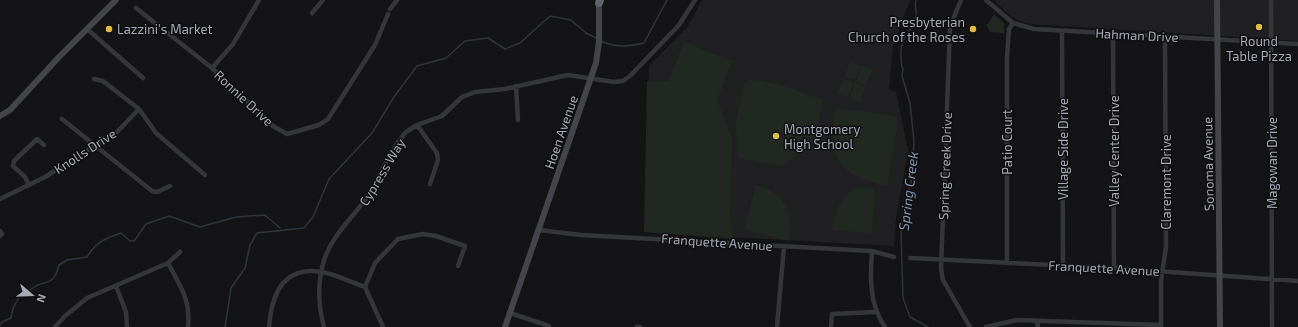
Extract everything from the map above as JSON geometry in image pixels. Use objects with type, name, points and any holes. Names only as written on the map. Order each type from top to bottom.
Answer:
[{"type":"street","points":[[0,116],[10,110],[59,57],[116,0]]},
{"type":"street","points":[[212,68],[233,44],[259,0]]},
{"type":"street","points":[[312,13],[323,0]]},
{"type":"street","name":"Ronnie Drive","points":[[136,8],[212,68],[273,126],[287,134],[319,125],[328,119],[375,45],[389,11],[397,0]]},
{"type":"street","points":[[591,78],[614,82],[628,78],[682,22],[695,0]]},
{"type":"street","name":"Spring Creek Drive","points":[[961,0],[950,26],[941,269],[944,280],[970,327]]},
{"type":"street","name":"Sonoma Avenue","points":[[1217,0],[1220,327]]},
{"type":"street","name":"Magowan Drive","points":[[1271,0],[1272,327]]},
{"type":"street","name":"Hoen Avenue","points":[[505,327],[599,51],[600,1]]},
{"type":"street","name":"Hahman Drive","points":[[989,1],[1013,23],[1034,29],[1298,44]]},
{"type":"street","name":"Patio Court","points":[[1007,263],[1007,58],[1009,29],[1013,23]]},
{"type":"street","points":[[88,29],[143,78]]},
{"type":"street","name":"Village Side Drive","points":[[1062,31],[1063,266]]},
{"type":"street","name":"Valley Center Drive","points":[[1113,34],[1114,268]]},
{"type":"street","name":"Claremont Drive","points":[[1161,326],[1161,281],[1166,246],[1165,37]]},
{"type":"street","name":"Cypress Way","points":[[324,327],[319,302],[321,272],[325,258],[334,239],[362,205],[403,135],[417,125],[442,116],[459,100],[471,93],[516,86],[568,75],[591,78]]},
{"type":"street","points":[[94,79],[103,81],[139,109],[156,133],[205,175]]},
{"type":"street","points":[[516,86],[518,120]]},
{"type":"street","name":"Knolls Drive","points":[[0,199],[45,177],[117,132],[139,109]]},
{"type":"street","points":[[62,119],[152,191],[157,192],[170,186]]},
{"type":"street","points":[[417,125],[438,153],[438,160],[430,184]]},
{"type":"street","name":"Knolls Drive","points":[[29,185],[25,177],[13,166],[14,161],[37,139],[44,145]]},
{"type":"street","name":"Franquette Avenue","points":[[539,230],[581,235],[872,251],[894,257]]},
{"type":"street","points":[[0,231],[2,234],[0,236]]},
{"type":"street","points":[[383,327],[365,287],[375,263],[398,239],[423,234],[436,236],[465,246],[458,266]]},
{"type":"street","points":[[777,327],[784,246]]},
{"type":"street","points":[[872,251],[870,284],[877,312],[885,327]]},
{"type":"street","points":[[55,327],[65,316],[87,298],[168,263],[180,252]]},
{"type":"street","name":"Franquette Avenue","points":[[910,258],[1114,268],[1298,281]]},
{"type":"street","points":[[168,263],[187,299],[189,315],[188,327]]},
{"type":"street","points":[[269,327],[271,305],[280,286],[288,278],[296,274],[309,271],[321,272],[365,287]]},
{"type":"street","points":[[116,286],[126,312],[127,327]]},
{"type":"street","points":[[831,327],[832,314],[877,312]]},
{"type":"street","points":[[510,313],[549,326]]},
{"type":"street","points":[[986,327],[1017,320],[1102,325],[1161,326]]},
{"type":"street","points":[[1037,321],[1038,327]]},
{"type":"shaded area","name":"Montgomery High School","points":[[702,0],[910,0],[893,46],[889,89],[896,92],[908,151],[896,218],[894,246],[654,233],[644,222],[649,66],[688,26]]},
{"type":"shaded area","points":[[1298,0],[1298,41],[1030,24],[1021,22],[1007,13],[995,1]]},
{"type":"shaded area","points":[[994,14],[1004,23],[1004,33],[990,32],[986,24],[988,24]]},
{"type":"shaded area","points":[[684,42],[732,61],[717,100],[732,139],[730,219],[734,239],[644,232],[647,81],[669,81]]},
{"type":"shaded area","points":[[850,62],[860,66],[855,80],[845,77]]},
{"type":"shaded area","points":[[862,66],[872,70],[866,85],[856,81]]},
{"type":"shaded area","points":[[749,79],[781,85],[823,100],[814,144],[781,166],[738,158],[736,124],[744,83]]},
{"type":"shaded area","points":[[844,79],[854,83],[848,97],[838,94]]},
{"type":"shaded area","points":[[855,83],[865,87],[860,102],[850,98]]},
{"type":"shaded area","points":[[836,109],[895,116],[898,122],[887,186],[858,177],[840,162],[835,152],[833,140],[833,126]]},
{"type":"shaded area","points":[[756,185],[773,192],[785,205],[790,222],[789,241],[747,230],[745,227]]},
{"type":"shaded area","points":[[858,188],[875,188],[872,231],[870,233],[833,230],[835,217],[843,199]]},
{"type":"waterway","points":[[601,41],[612,45],[622,46],[644,43],[667,0]]},
{"type":"waterway","name":"Spring Creek","points":[[916,0],[916,16],[912,27],[904,39],[901,50],[901,64],[903,69],[902,76],[910,103],[914,142],[911,184],[904,207],[901,232],[903,298],[910,317],[928,327]]},
{"type":"waterway","points":[[225,327],[231,288],[245,268],[250,245],[257,233],[304,228],[313,217],[329,179],[372,133],[394,97],[417,66],[446,58],[465,41],[488,38],[505,49],[520,43],[550,16],[571,20],[586,33],[596,38]]},
{"type":"waterway","points":[[0,325],[2,322],[11,318],[13,308],[22,292],[28,292],[38,285],[50,281],[57,273],[59,265],[67,260],[87,257],[90,252],[102,241],[121,233],[130,241],[134,241],[146,224],[169,216],[200,227],[236,217],[265,215],[280,228]]},
{"type":"place","name":"Round Table Pizza","points":[[1259,27]]},
{"type":"place","name":"Lazzini's Market","points":[[109,29]]},
{"type":"place","name":"Presbyterian Church of the Roses","points":[[973,29]]},
{"type":"place","name":"Montgomery High School","points":[[776,136]]}]
